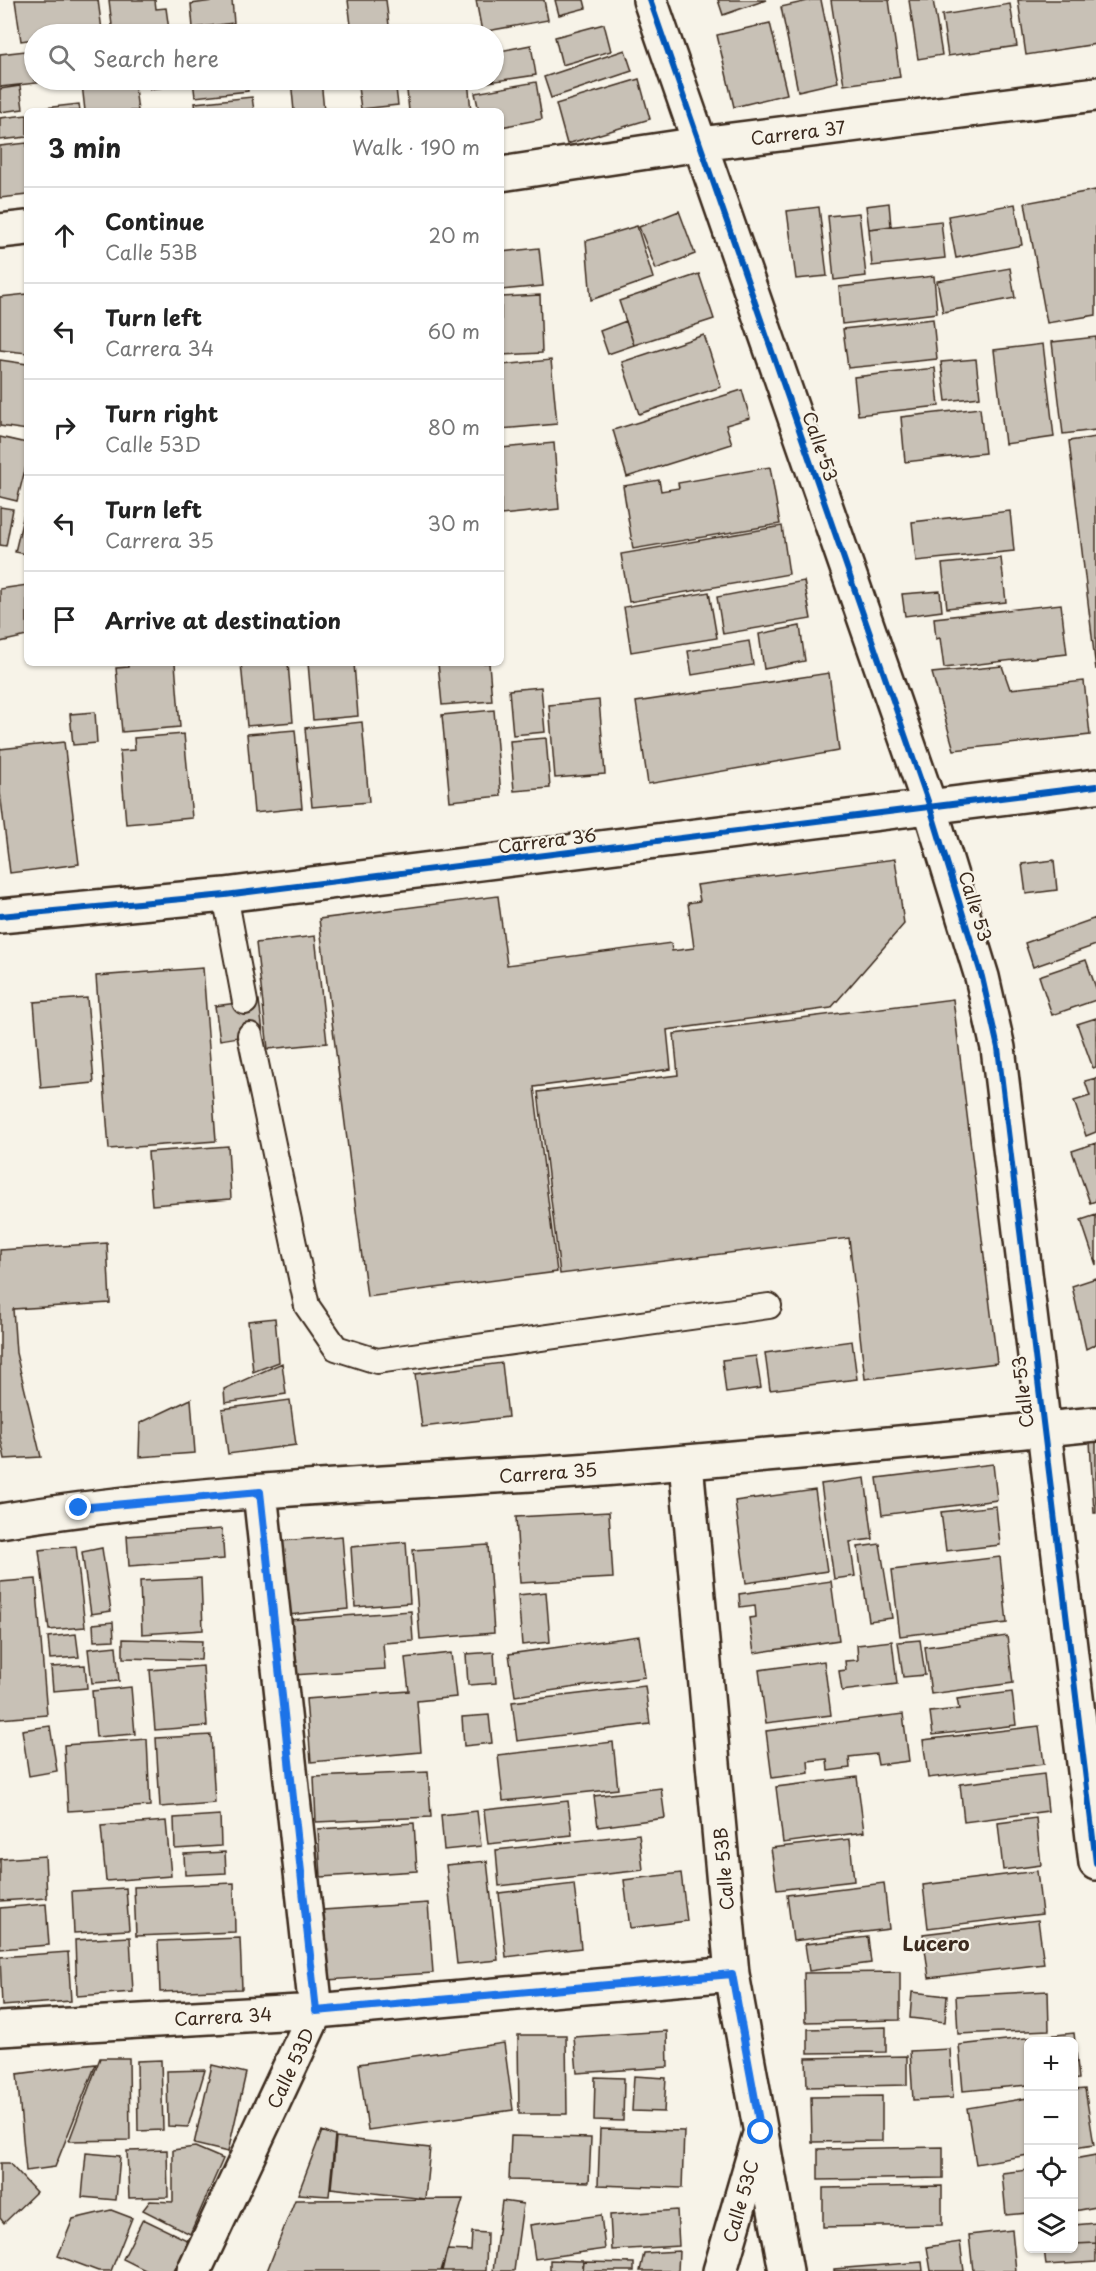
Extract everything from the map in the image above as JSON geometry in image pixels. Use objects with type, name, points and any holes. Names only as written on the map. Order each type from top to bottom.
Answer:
[{"type":"street","name":"Calle 53","points":[[650,0],[930,807],[982,977],[998,1048],[1042,1429],[1096,1863]]},
{"type":"street","name":"Carrera 37","points":[[504,174],[700,144],[1096,94]]},
{"type":"street","points":[[0,231],[24,228]]},
{"type":"street","name":"Carrera 36","points":[[0,916],[225,896],[1096,786]]},
{"type":"street","name":"Carrera 35","points":[[0,1521],[79,1508],[260,1492],[687,1463],[1096,1424]]},
{"type":"street","name":"Calle 53B","points":[[687,1463],[732,1974],[786,2271]]},
{"type":"street","name":"Calle 53D","points":[[194,2271],[316,2011],[260,1492]]},
{"type":"street","name":"Carrera 34","points":[[0,2029],[316,2011],[732,1974]]},
{"type":"street","name":"Calle 53C","points":[[720,2271],[761,2132]]},
{"type":"lane","points":[[225,896],[245,1002]]},
{"type":"lane","points":[[250,1035],[307,1306],[336,1348],[377,1361],[770,1306]]},
{"type":"building","points":[[15,0],[98,0],[101,24],[24,24],[24,41],[21,41]]},
{"type":"building","points":[[109,0],[155,0],[156,9],[166,8],[168,24],[112,24]]},
{"type":"building","points":[[232,0],[234,23],[193,24],[191,4]]},
{"type":"building","points":[[348,0],[386,0],[389,24],[351,24]]},
{"type":"building","points":[[476,0],[544,0],[548,20],[504,28],[504,24],[480,24]]},
{"type":"building","points":[[555,0],[584,0],[586,8],[559,15]]},
{"type":"building","points":[[718,0],[766,0],[723,15]]},
{"type":"building","points":[[821,0],[838,82],[798,91],[781,7]]},
{"type":"building","points":[[831,0],[889,0],[900,77],[844,85]]},
{"type":"building","points":[[909,0],[933,0],[942,55],[918,59]]},
{"type":"building","points":[[1018,0],[1096,0],[1096,44],[1026,55]]},
{"type":"building","points":[[1010,4],[1017,46],[948,56],[942,15]]},
{"type":"building","points":[[770,23],[787,94],[734,107],[717,35]]},
{"type":"building","points":[[604,24],[611,51],[562,65],[555,37]]},
{"type":"building","points":[[531,45],[536,75],[504,80],[504,50]]},
{"type":"building","points":[[625,50],[632,71],[551,98],[544,77]]},
{"type":"building","points":[[24,51],[24,84],[0,87],[0,54]]},
{"type":"building","points":[[639,79],[650,119],[567,144],[556,104]]},
{"type":"building","points":[[536,82],[542,119],[504,126],[504,108],[478,108],[475,93],[504,90],[504,88]]},
{"type":"building","points":[[20,86],[23,109],[0,112],[0,89]]},
{"type":"building","points":[[83,90],[135,90],[138,108],[85,108]]},
{"type":"building","points":[[194,90],[248,90],[248,91],[195,97]]},
{"type":"building","points":[[292,90],[322,90],[324,108],[294,108]]},
{"type":"building","points":[[358,90],[396,90],[398,105],[361,108]]},
{"type":"building","points":[[407,90],[469,90],[471,108],[409,108]]},
{"type":"building","points":[[252,97],[254,108],[196,108],[195,103]]},
{"type":"building","points":[[79,104],[80,108],[44,108]]},
{"type":"building","points":[[24,115],[24,137],[0,140],[0,118]]},
{"type":"building","points":[[24,143],[24,195],[0,198],[0,146]]},
{"type":"building","points":[[1096,190],[1096,315],[1047,323],[1025,203]]},
{"type":"building","points":[[889,203],[891,226],[869,229],[866,206]]},
{"type":"building","points":[[1015,204],[1022,245],[956,258],[948,216]]},
{"type":"building","points":[[819,207],[827,276],[796,279],[787,211]]},
{"type":"building","points":[[679,211],[695,254],[656,269],[639,227]]},
{"type":"building","points":[[859,213],[866,276],[834,280],[828,216]]},
{"type":"building","points":[[941,221],[945,258],[872,266],[869,229]]},
{"type":"building","points":[[637,226],[653,278],[591,300],[586,241]]},
{"type":"building","points":[[539,248],[543,286],[504,290],[504,252]]},
{"type":"building","points":[[1010,268],[1015,298],[943,312],[937,281]]},
{"type":"building","points":[[699,274],[714,319],[634,345],[619,301]]},
{"type":"building","points":[[934,276],[937,313],[842,324],[839,287]]},
{"type":"building","points":[[24,294],[24,353],[0,350],[0,297]]},
{"type":"building","points":[[540,295],[542,353],[504,355],[504,297]]},
{"type":"building","points":[[933,319],[937,359],[848,368],[843,329]]},
{"type":"building","points":[[626,321],[634,345],[608,354],[600,331]]},
{"type":"building","points":[[704,335],[721,387],[639,414],[622,362]]},
{"type":"building","points":[[1096,337],[1096,430],[1063,434],[1052,342]]},
{"type":"building","points":[[1043,344],[1054,437],[1005,444],[994,350]]},
{"type":"building","points":[[976,359],[980,397],[946,401],[941,362]]},
{"type":"building","points":[[0,360],[24,364],[24,430],[0,426]]},
{"type":"building","points":[[551,360],[557,424],[504,429],[504,365]]},
{"type":"building","points":[[935,368],[939,406],[858,415],[854,377]]},
{"type":"building","points":[[742,390],[750,418],[726,425],[732,444],[627,477],[613,430]]},
{"type":"building","points":[[980,408],[985,453],[905,462],[901,417]]},
{"type":"building","points":[[0,437],[24,442],[24,474],[17,501],[0,497]]},
{"type":"building","points":[[1096,437],[1096,670],[1069,441]]},
{"type":"building","points":[[554,443],[559,509],[504,515],[504,448]]},
{"type":"building","points":[[770,467],[780,524],[633,549],[623,486],[659,480],[661,491],[679,488],[678,483]]},
{"type":"building","points":[[0,507],[13,509],[6,546],[0,545]]},
{"type":"building","points":[[1010,511],[1014,551],[916,561],[912,522]]},
{"type":"building","points":[[24,514],[24,554],[15,552]]},
{"type":"building","points":[[782,526],[789,574],[629,602],[621,554]]},
{"type":"building","points":[[1001,558],[1006,602],[947,608],[942,564]]},
{"type":"building","points":[[804,581],[811,619],[723,634],[717,597]]},
{"type":"building","points":[[24,585],[24,637],[0,642],[0,589]]},
{"type":"building","points":[[940,591],[942,611],[905,616],[902,594]]},
{"type":"building","points":[[709,592],[717,638],[631,652],[624,607]]},
{"type":"building","points":[[1061,604],[1067,654],[944,668],[940,638],[936,639],[934,618]]},
{"type":"building","points":[[800,626],[805,661],[764,669],[759,634]]},
{"type":"building","points":[[749,641],[753,665],[692,675],[688,651]]},
{"type":"building","points":[[175,666],[180,727],[122,732],[116,668]]},
{"type":"building","points":[[241,666],[288,666],[293,722],[247,726]]},
{"type":"building","points":[[308,666],[354,666],[358,716],[313,720]]},
{"type":"building","points":[[438,666],[489,666],[492,701],[442,705]]},
{"type":"building","points":[[1002,666],[1010,689],[1084,681],[1090,735],[954,750],[932,673]]},
{"type":"building","points":[[829,673],[839,751],[648,784],[636,702]]},
{"type":"building","points":[[541,687],[545,732],[513,735],[509,690]]},
{"type":"building","points":[[599,700],[605,774],[555,778],[549,705]]},
{"type":"building","points":[[494,710],[501,796],[450,801],[442,715]]},
{"type":"building","points":[[95,712],[97,743],[73,745],[70,714]]},
{"type":"building","points":[[362,722],[369,802],[312,807],[305,728]]},
{"type":"building","points":[[295,730],[302,808],[254,813],[247,734]]},
{"type":"building","points":[[184,734],[192,818],[126,824],[120,751],[135,750],[134,738]]},
{"type":"building","points":[[546,738],[550,788],[514,791],[510,741]]},
{"type":"building","points":[[64,742],[79,864],[10,873],[0,792],[0,749]]},
{"type":"building","points":[[895,859],[904,924],[831,1008],[667,1030],[671,1069],[534,1087],[557,1272],[367,1297],[319,919],[498,896],[507,965],[671,943],[672,951],[694,948],[688,903],[700,901],[697,885]]},
{"type":"building","points":[[1054,860],[1057,890],[1026,894],[1022,864]]},
{"type":"building","points":[[1096,918],[1096,945],[1033,967],[1025,943]]},
{"type":"building","points":[[315,936],[327,1043],[268,1049],[256,943]]},
{"type":"building","points":[[1086,960],[1096,988],[1096,1000],[1052,1015],[1039,976]]},
{"type":"building","points":[[203,968],[216,1141],[109,1149],[96,976]]},
{"type":"building","points":[[87,998],[94,1083],[41,1088],[34,1002]]},
{"type":"building","points":[[953,999],[997,1363],[865,1379],[849,1238],[560,1274],[538,1092],[678,1075],[674,1034]]},
{"type":"building","points":[[259,1000],[263,1033],[220,1040],[215,1006]]},
{"type":"building","points":[[1096,1018],[1096,1067],[1093,1068],[1077,1024]]},
{"type":"building","points":[[1096,1078],[1096,1132],[1086,1136],[1074,1101],[1090,1096],[1085,1081]]},
{"type":"building","points":[[1096,1143],[1096,1201],[1090,1203],[1072,1151]]},
{"type":"building","points":[[228,1146],[231,1199],[152,1205],[148,1152]]},
{"type":"building","points":[[1096,1215],[1096,1265],[1081,1220]]},
{"type":"building","points":[[107,1243],[110,1303],[13,1309],[16,1353],[41,1457],[5,1459],[0,1435],[0,1250]]},
{"type":"building","points":[[1096,1278],[1096,1344],[1086,1349],[1072,1286]]},
{"type":"building","points":[[275,1318],[279,1362],[253,1372],[248,1321]]},
{"type":"building","points":[[852,1341],[857,1379],[770,1390],[765,1353]]},
{"type":"building","points":[[756,1356],[761,1388],[726,1393],[722,1360]]},
{"type":"building","points":[[282,1363],[286,1394],[225,1403],[224,1389]]},
{"type":"building","points":[[502,1363],[508,1417],[422,1427],[415,1374]]},
{"type":"building","points":[[191,1399],[195,1453],[139,1457],[140,1423]]},
{"type":"building","points":[[290,1400],[296,1445],[228,1454],[222,1409]]},
{"type":"building","points":[[1096,1440],[1096,1513],[1094,1513],[1090,1441]]},
{"type":"building","points":[[993,1464],[997,1500],[882,1515],[877,1478]]},
{"type":"building","points":[[865,1478],[873,1539],[850,1542],[855,1576],[834,1579],[821,1484]]},
{"type":"building","points":[[815,1490],[827,1571],[746,1583],[735,1501]]},
{"type":"building","points":[[996,1506],[1000,1545],[946,1551],[941,1512]]},
{"type":"building","points":[[609,1512],[613,1578],[520,1583],[516,1517]]},
{"type":"building","points":[[222,1529],[224,1559],[129,1566],[127,1536]]},
{"type":"building","points":[[342,1536],[348,1609],[288,1615],[282,1541]]},
{"type":"building","points":[[406,1542],[410,1603],[355,1607],[351,1547]]},
{"type":"building","points":[[880,1544],[892,1618],[869,1621],[858,1547]]},
{"type":"building","points":[[488,1545],[494,1633],[420,1639],[413,1550]]},
{"type":"building","points":[[76,1546],[85,1627],[49,1630],[39,1550]]},
{"type":"building","points":[[102,1548],[111,1611],[91,1614],[82,1552]]},
{"type":"building","points":[[1000,1557],[1007,1623],[900,1636],[892,1570]]},
{"type":"building","points":[[201,1578],[203,1630],[142,1634],[140,1581]]},
{"type":"building","points":[[36,1579],[47,1715],[0,1719],[0,1582]]},
{"type":"building","points":[[831,1581],[839,1640],[754,1653],[749,1618],[756,1617],[755,1605],[740,1607],[739,1594]]},
{"type":"building","points":[[546,1592],[550,1642],[522,1645],[518,1595]]},
{"type":"building","points":[[411,1611],[413,1641],[383,1643],[385,1669],[293,1675],[289,1620]]},
{"type":"building","points":[[113,1622],[114,1640],[94,1641],[93,1624]]},
{"type":"building","points":[[76,1634],[79,1657],[50,1659],[48,1637]]},
{"type":"building","points":[[639,1636],[645,1677],[515,1696],[509,1654]]},
{"type":"building","points":[[1007,1636],[1013,1683],[931,1694],[925,1647]]},
{"type":"building","points":[[123,1639],[202,1641],[201,1660],[123,1658]]},
{"type":"building","points":[[920,1640],[925,1675],[903,1677],[898,1642]]},
{"type":"building","points":[[892,1641],[897,1684],[842,1691],[839,1671],[846,1670],[845,1661],[858,1660],[857,1645]]},
{"type":"building","points":[[116,1646],[119,1681],[92,1683],[88,1649]]},
{"type":"building","points":[[494,1652],[496,1683],[468,1685],[466,1654]]},
{"type":"building","points":[[451,1653],[456,1697],[417,1701],[421,1752],[311,1762],[306,1699],[409,1691],[405,1658]]},
{"type":"building","points":[[824,1661],[831,1715],[766,1723],[759,1670]]},
{"type":"building","points":[[85,1665],[87,1688],[53,1691],[51,1667]]},
{"type":"building","points":[[203,1666],[207,1726],[155,1730],[150,1670]]},
{"type":"building","points":[[645,1686],[650,1724],[517,1741],[512,1702]]},
{"type":"building","points":[[131,1687],[135,1734],[96,1737],[92,1691]]},
{"type":"building","points":[[1012,1692],[1016,1725],[933,1735],[930,1712],[959,1709],[957,1699]]},
{"type":"building","points":[[903,1714],[909,1761],[878,1765],[876,1754],[849,1757],[850,1768],[828,1771],[827,1759],[808,1761],[809,1773],[772,1778],[766,1731]]},
{"type":"building","points":[[489,1715],[492,1743],[464,1746],[462,1717]]},
{"type":"building","points":[[50,1726],[57,1771],[29,1776],[22,1730]]},
{"type":"building","points":[[1039,1726],[1044,1764],[928,1778],[923,1740]]},
{"type":"building","points":[[211,1735],[215,1803],[160,1807],[156,1738]]},
{"type":"building","points":[[147,1739],[150,1806],[68,1811],[64,1745]]},
{"type":"building","points":[[613,1742],[618,1789],[503,1801],[498,1755]]},
{"type":"building","points":[[428,1772],[431,1817],[316,1822],[314,1777]]},
{"type":"building","points":[[1044,1774],[1048,1811],[964,1822],[960,1784]]},
{"type":"building","points":[[857,1777],[864,1832],[783,1843],[776,1787]]},
{"type":"building","points":[[661,1788],[665,1818],[598,1827],[594,1796]]},
{"type":"building","points":[[568,1801],[572,1835],[488,1844],[484,1810]]},
{"type":"building","points":[[477,1811],[481,1846],[444,1850],[441,1815]]},
{"type":"building","points":[[220,1815],[221,1846],[175,1849],[174,1818]]},
{"type":"building","points":[[1036,1818],[1041,1865],[1003,1870],[998,1823]]},
{"type":"building","points":[[166,1821],[171,1876],[106,1881],[101,1826]]},
{"type":"building","points":[[414,1823],[417,1871],[321,1877],[318,1829]]},
{"type":"building","points":[[639,1834],[643,1870],[499,1886],[496,1850]]},
{"type":"building","points":[[850,1839],[854,1881],[777,1890],[771,1848]]},
{"type":"building","points":[[225,1852],[226,1873],[185,1875],[184,1854]]},
{"type":"building","points":[[45,1856],[47,1898],[0,1901],[0,1859]]},
{"type":"building","points":[[487,1861],[498,1960],[457,1964],[446,1865]]},
{"type":"building","points":[[1037,1871],[1042,1914],[928,1928],[923,1885]]},
{"type":"building","points":[[681,1873],[687,1921],[630,1928],[624,1880]]},
{"type":"building","points":[[234,1883],[235,1932],[136,1936],[134,1887]]},
{"type":"building","points":[[884,1883],[889,1929],[793,1941],[787,1895]]},
{"type":"building","points":[[574,1884],[581,1948],[506,1957],[499,1893]]},
{"type":"building","points":[[126,1888],[129,1930],[74,1933],[72,1891]]},
{"type":"building","points":[[428,1903],[433,1973],[327,1980],[323,1910]]},
{"type":"building","points":[[46,1904],[49,1945],[0,1949],[0,1908]]},
{"type":"building","points":[[1038,1920],[1044,1964],[929,1978],[923,1934]]},
{"type":"building","points":[[130,1937],[133,1992],[77,1996],[75,1940]]},
{"type":"building","points":[[868,1937],[871,1963],[809,1971],[805,1944]]},
{"type":"building","points":[[240,1938],[242,1989],[160,1992],[158,1941]]},
{"type":"building","points":[[68,1952],[71,2001],[2,2006],[0,1957]]},
{"type":"building","points":[[900,1972],[900,2020],[805,2022],[804,1973]]},
{"type":"building","points":[[1048,1991],[1049,2030],[958,2034],[956,1996]]},
{"type":"building","points":[[912,1992],[947,1996],[945,2022],[910,2018]]},
{"type":"building","points":[[886,2027],[886,2052],[808,2053],[808,2029]]},
{"type":"building","points":[[667,2031],[668,2067],[577,2073],[574,2037]]},
{"type":"building","points":[[1074,2033],[1074,2037],[1036,2037]]},
{"type":"building","points":[[518,2035],[566,2035],[567,2114],[519,2114]]},
{"type":"building","points":[[1024,2038],[1024,2085],[963,2091],[959,2045]]},
{"type":"building","points":[[504,2043],[513,2110],[368,2130],[359,2064]]},
{"type":"building","points":[[950,2049],[953,2098],[913,2100],[910,2051]]},
{"type":"building","points":[[907,2056],[907,2085],[807,2087],[806,2058]]},
{"type":"building","points":[[100,2058],[129,2058],[130,2140],[69,2141]]},
{"type":"building","points":[[161,2060],[163,2130],[138,2131],[137,2061]]},
{"type":"building","points":[[96,2064],[55,2167],[26,2171],[17,2074]]},
{"type":"building","points":[[212,2065],[246,2073],[228,2152],[194,2144]]},
{"type":"building","points":[[205,2070],[188,2127],[168,2126],[167,2071]]},
{"type":"building","points":[[634,2076],[666,2078],[664,2112],[632,2111]]},
{"type":"building","points":[[595,2077],[624,2078],[623,2121],[594,2120]]},
{"type":"building","points":[[1085,2089],[1094,2145],[1078,2147],[1078,2091]]},
{"type":"building","points":[[882,2096],[882,2141],[812,2142],[811,2097]]},
{"type":"building","points":[[1024,2099],[1024,2156],[976,2164],[967,2108]]},
{"type":"building","points":[[600,2129],[684,2131],[682,2188],[598,2185]]},
{"type":"building","points":[[322,2131],[335,2136],[329,2196],[298,2194]]},
{"type":"building","points":[[511,2136],[591,2138],[589,2182],[509,2180]]},
{"type":"building","points":[[336,2138],[430,2148],[425,2199],[331,2188]]},
{"type":"building","points":[[195,2147],[223,2159],[190,2234],[143,2210],[150,2201],[173,2202],[173,2150]]},
{"type":"building","points":[[943,2147],[943,2178],[818,2180],[818,2149]]},
{"type":"building","points":[[167,2150],[168,2197],[129,2198],[127,2151]]},
{"type":"building","points":[[86,2153],[120,2156],[116,2200],[82,2197]]},
{"type":"building","points":[[1096,2155],[1096,2207],[1078,2210],[1078,2199],[1078,2158]]},
{"type":"building","points":[[0,2163],[9,2163],[36,2192],[4,2223],[0,2218]]},
{"type":"building","points":[[1024,2170],[1024,2213],[1006,2215],[1002,2173]]},
{"type":"building","points":[[942,2186],[942,2225],[823,2227],[823,2188]]},
{"type":"building","points":[[463,2199],[441,2271],[267,2271],[295,2200]]},
{"type":"building","points":[[502,2201],[523,2204],[514,2271],[493,2271]]},
{"type":"building","points":[[111,2210],[132,2218],[111,2271],[98,2271],[58,2256],[73,2219]]},
{"type":"building","points":[[677,2210],[679,2246],[612,2250],[610,2215]]},
{"type":"building","points":[[601,2215],[605,2249],[535,2259],[530,2225]]},
{"type":"building","points":[[143,2219],[189,2241],[174,2271],[147,2271],[123,2259]]},
{"type":"building","points":[[1096,2223],[1096,2243],[1078,2244],[1078,2225]]},
{"type":"building","points":[[1012,2230],[1016,2271],[973,2271],[969,2235]]},
{"type":"building","points":[[472,2232],[487,2233],[486,2271],[442,2271],[447,2250],[471,2251]]},
{"type":"building","points":[[960,2242],[964,2271],[931,2271],[927,2247]]},
{"type":"building","points":[[1096,2243],[1096,2262],[1046,2265],[1045,2253],[1078,2253],[1078,2244]]},
{"type":"building","points":[[679,2251],[678,2271],[640,2271],[644,2253]]},
{"type":"building","points":[[550,2260],[583,2261],[583,2271],[550,2271]]},
{"type":"building","points":[[584,2262],[634,2263],[634,2271],[583,2271]]},
{"type":"building","points":[[922,2262],[923,2271],[834,2271],[834,2269]]},
{"type":"cycle path","points":[[650,0],[930,807],[982,977],[998,1048],[1096,1863]]},
{"type":"cycle path","points":[[0,916],[225,895],[1096,786]]},
{"type":"district","name":"Lucero","points":[[936,1943]]},
{"type":"route","points":[[79,1508],[260,1492],[316,2011],[732,1974],[761,2132]]}]
